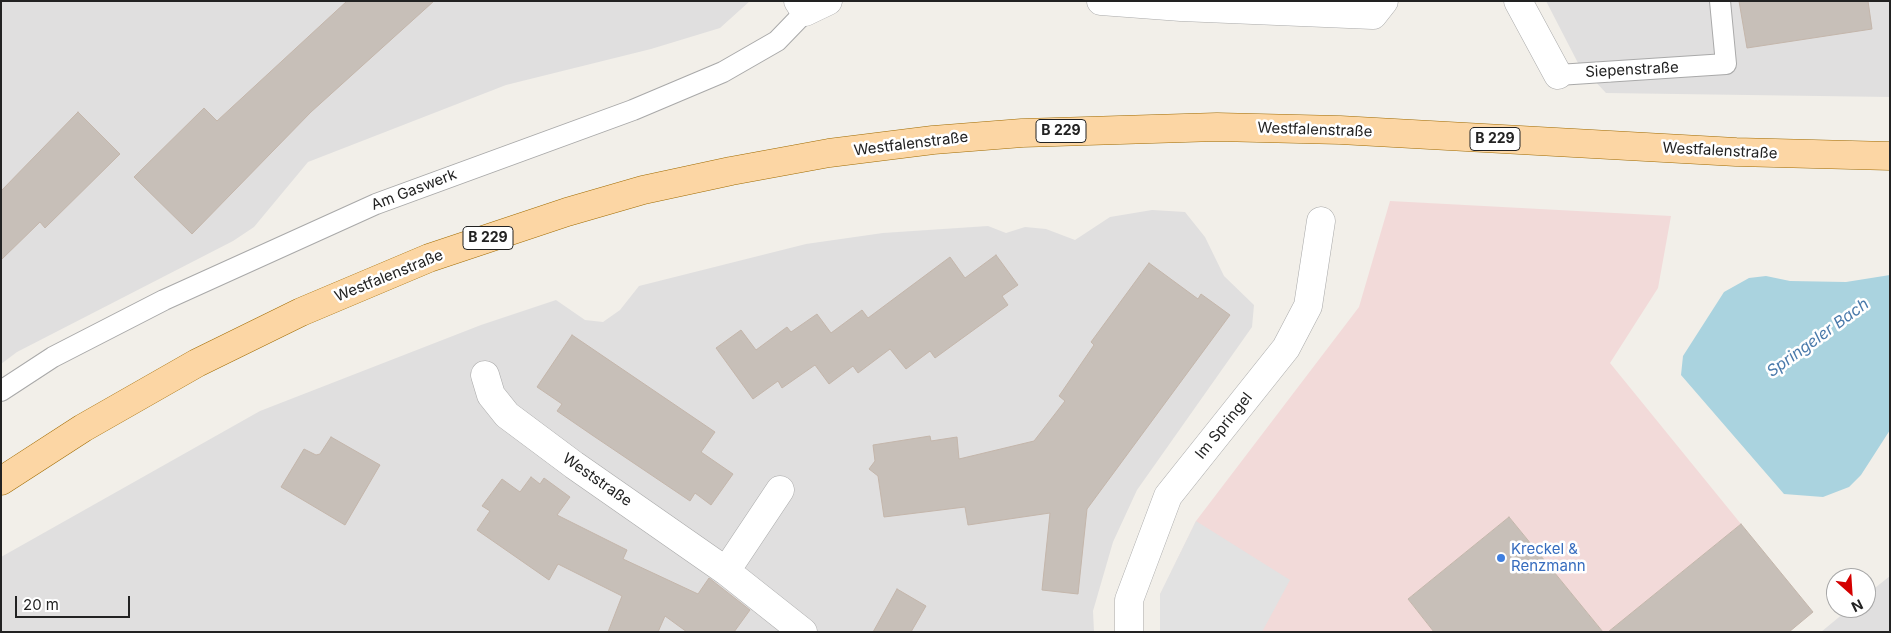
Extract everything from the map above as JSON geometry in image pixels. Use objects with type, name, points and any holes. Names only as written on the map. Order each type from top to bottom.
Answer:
[{"type":"main road","name":"Westfalenstraße","points":[[1,481],[83,428],[197,363],[301,312],[429,258],[567,212],[643,190],[829,153],[933,140],[1022,132],[1217,127],[1340,130],[1736,152],[1890,156]]},
{"type":"street","points":[[1101,1],[1181,7],[1373,15],[1384,1]]},
{"type":"street","name":"Siepenstraße","points":[[1518,1],[1558,74]]},
{"type":"street","name":"Im Springel","points":[[1129,632],[1129,600],[1168,496],[1286,348],[1308,306],[1321,221]]},
{"type":"street","name":"Weststraße","points":[[485,375],[491,395],[507,415],[574,465],[726,570],[803,632]]},
{"type":"street","points":[[726,570],[780,490]]},
{"type":"lane","name":"Siepenstraße","points":[[1558,74],[1726,64],[1720,1]]},
{"type":"lane","name":"Am Gaswerk","points":[[1,391],[53,357],[164,300],[376,204],[633,110],[723,72],[777,41],[811,5]]},
{"type":"shaded area","points":[[1,1],[750,1],[720,28],[651,49],[506,85],[308,162],[254,227],[233,241],[17,352],[1,364]]},
{"type":"shaded area","points":[[1546,1],[1890,1],[1890,97],[1606,93],[1578,63]]},
{"type":"shaded area","points":[[1390,201],[1671,216],[1658,288],[1610,363],[1741,524],[1608,632],[1603,632],[1509,517],[1408,599],[1434,632],[1160,632],[1160,595],[1196,521],[1359,307]]},
{"type":"shaded area","points":[[1152,210],[1185,212],[1205,237],[1224,276],[1254,305],[1252,327],[1137,490],[1113,542],[1093,611],[1094,632],[1,632],[1,557],[260,411],[481,325],[556,300],[585,320],[603,322],[620,310],[639,286],[806,244],[883,233],[988,226],[1006,233],[1025,227],[1046,229],[1075,240],[1110,217]]},
{"type":"shaded area","points":[[1196,521],[1290,580],[1262,632],[1160,632],[1160,594]]},
{"type":"shaded area","points":[[1890,576],[1890,632],[1821,632],[1838,618],[1876,618],[1876,587]]},
{"type":"water","name":"Springeler Bach","points":[[1890,275],[1890,430],[1861,475],[1849,487],[1823,497],[1784,494],[1681,375],[1683,356],[1724,292],[1749,278],[1766,276],[1790,281],[1846,282]]},
{"type":"building","points":[[347,1],[434,1],[311,112],[192,234],[134,177],[204,108],[217,121]]},
{"type":"building","points":[[1739,1],[1868,1],[1872,29],[1747,48]]},
{"type":"building","points":[[78,112],[120,154],[45,228],[40,222],[1,260],[1,191]]},
{"type":"building","points":[[996,255],[1018,285],[1002,296],[1008,305],[935,358],[930,351],[906,369],[890,349],[858,373],[853,366],[829,384],[815,365],[782,388],[778,381],[753,399],[716,348],[741,330],[756,350],[787,327],[791,332],[817,314],[831,333],[862,310],[868,318],[950,257],[965,278]]},
{"type":"building","points":[[1149,263],[1198,299],[1201,294],[1230,315],[1087,509],[1078,594],[1042,590],[1050,513],[968,525],[965,507],[884,517],[878,476],[869,469],[875,461],[873,445],[930,436],[931,441],[957,437],[959,459],[1034,441],[1065,401],[1059,396],[1094,345],[1091,342]]},
{"type":"building","points":[[572,335],[715,432],[701,452],[733,474],[711,505],[695,493],[690,501],[592,435],[557,411],[562,404],[537,387]]},
{"type":"building","points":[[331,437],[380,465],[345,525],[281,487],[304,449],[316,455],[320,454]]},
{"type":"building","points":[[531,477],[540,484],[544,478],[570,497],[557,515],[627,550],[623,559],[698,594],[709,578],[750,610],[734,632],[687,632],[665,616],[658,632],[608,632],[622,596],[558,564],[549,580],[477,530],[490,511],[482,506],[502,479],[520,492]]},
{"type":"building","name":"Kreckel & Renzmann","points":[[1509,517],[1603,632],[1434,632],[1408,599]]},
{"type":"building","points":[[1741,524],[1813,612],[1789,632],[1608,632]]},
{"type":"building","points":[[897,589],[926,606],[911,632],[873,632]]},
{"type":"place","name":"Kreckel & Renzmann","points":[[1501,558]]}]
